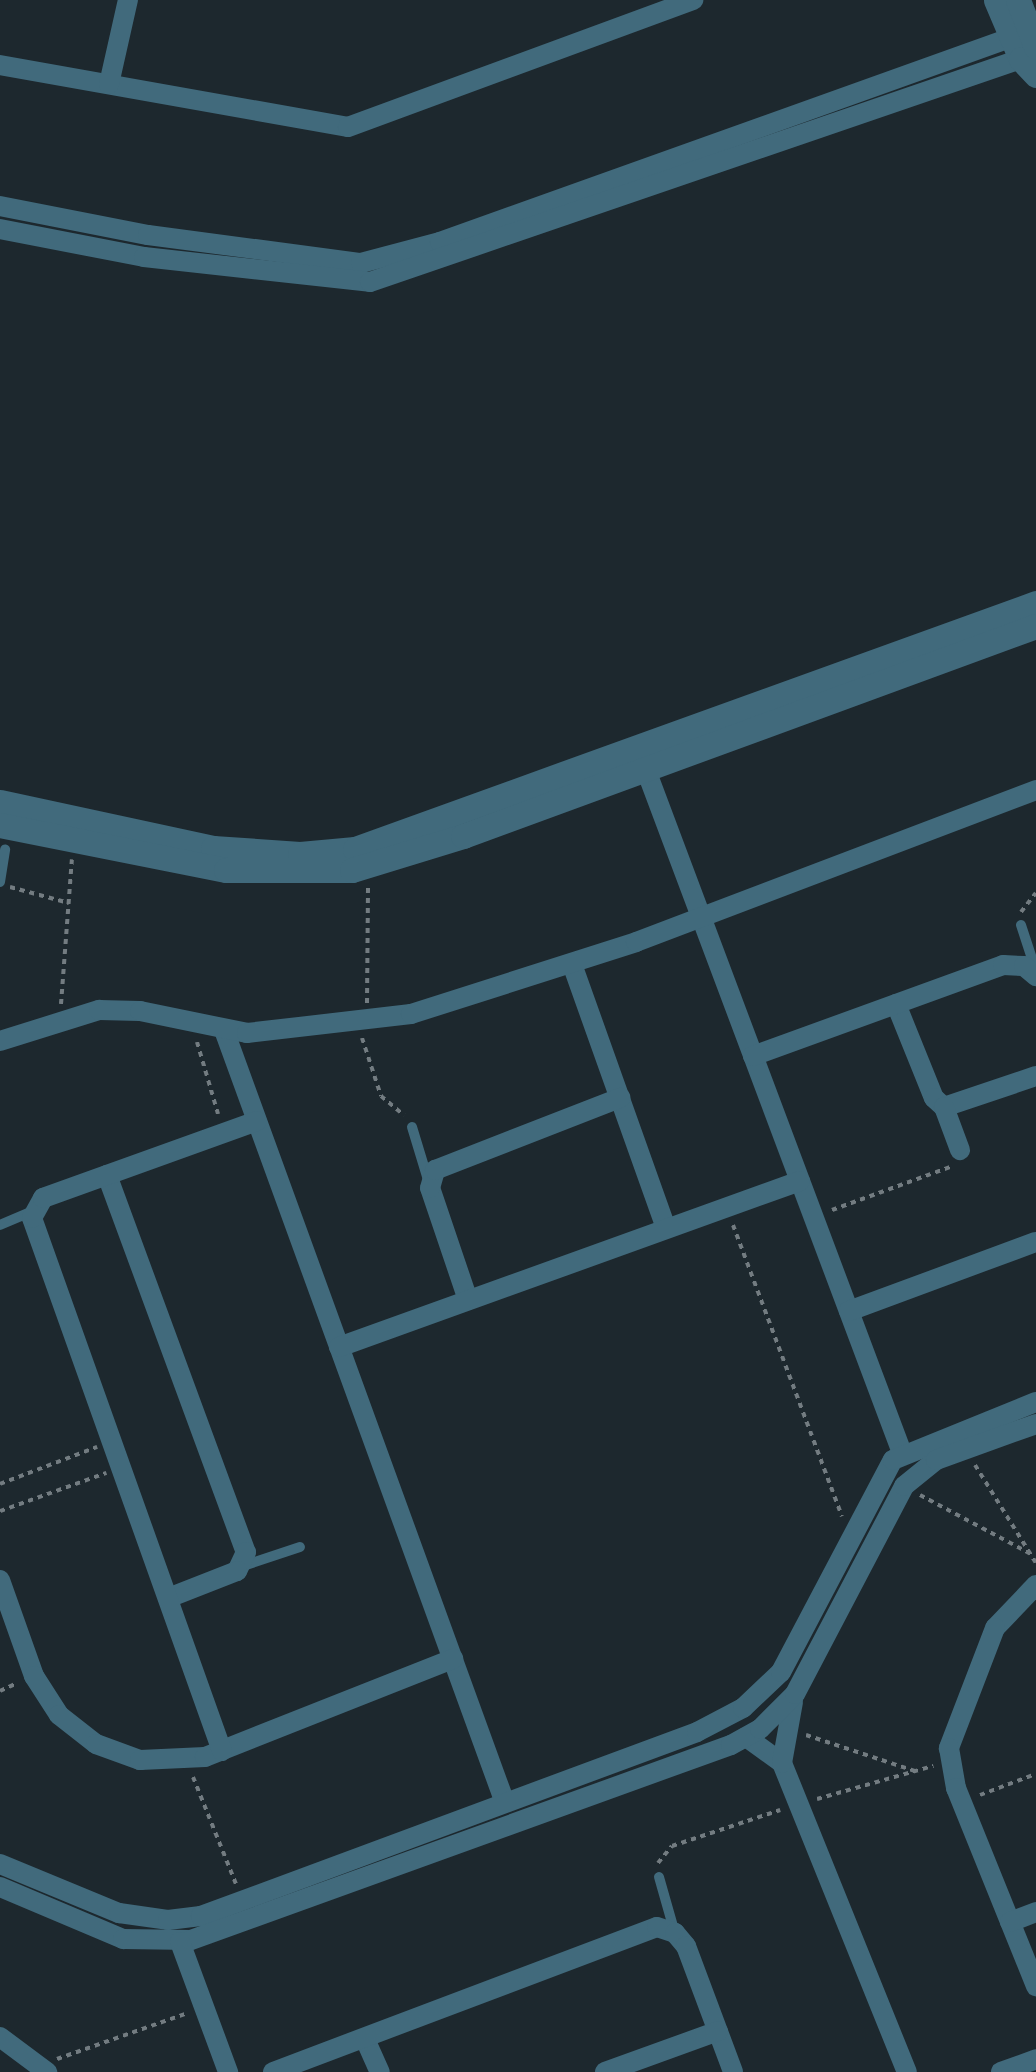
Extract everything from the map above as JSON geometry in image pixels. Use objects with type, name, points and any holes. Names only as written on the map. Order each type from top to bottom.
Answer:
[{"type":"street","points":[[110,84],[128,0]]},
{"type":"street","points":[[0,66],[348,127],[693,0]]},
{"type":"street","points":[[996,0],[1029,47]]},
{"type":"street","points":[[1018,0],[1029,47]]},
{"type":"street","points":[[0,206],[148,235],[332,264],[391,256],[1029,47]]},
{"type":"street","points":[[0,229],[144,257],[370,282],[1029,47]]},
{"type":"street","points":[[144,257],[148,235]]},
{"type":"street","points":[[2,837],[74,842],[226,870],[318,874],[368,867],[458,826],[1036,603]]},
{"type":"street","points":[[0,802],[184,844],[286,854],[382,843],[458,826],[646,770],[1036,626]]},
{"type":"street","points":[[646,770],[902,1453]]},
{"type":"street","points":[[0,1041],[60,1018],[120,1010],[224,1030],[362,1023],[572,964],[1036,790]]},
{"type":"street","points":[[572,964],[666,1228]]},
{"type":"street","points":[[753,1056],[1010,964],[1036,973]]},
{"type":"street","points":[[896,1004],[960,1150]]},
{"type":"street","points":[[224,1030],[505,1803]]},
{"type":"street","points":[[944,1108],[1036,1076]]},
{"type":"street","points":[[468,1300],[430,1188],[442,1164],[620,1098]]},
{"type":"street","points":[[222,1750],[34,1233],[34,1210],[43,1198],[257,1121]]},
{"type":"street","points":[[108,1175],[244,1545],[242,1566],[168,1598]]},
{"type":"street","points":[[339,1347],[800,1181]]},
{"type":"street","points":[[849,1311],[1036,1242]]},
{"type":"street","points":[[907,2072],[782,1764],[786,1728],[795,1694],[832,1602],[850,1539],[878,1479],[902,1453],[1036,1402]]},
{"type":"street","points":[[0,1887],[122,1939],[180,1942],[325,1884],[505,1803],[697,1732],[743,1708],[781,1672],[832,1602],[904,1486],[924,1467],[1036,1424]]},
{"type":"street","points":[[0,1580],[34,1676],[59,1715],[117,1754],[186,1761],[453,1659]]},
{"type":"street","points":[[1036,1585],[996,1628],[955,1720],[950,1762],[961,1802],[1036,1986]]},
{"type":"street","points":[[0,1864],[135,1917],[184,1919],[325,1884],[746,1737],[795,1694]]},
{"type":"street","points":[[746,1737],[782,1764]]},
{"type":"street","points":[[1010,1922],[1036,1912]]},
{"type":"street","points":[[273,2072],[647,1928],[675,1932],[733,2072]]},
{"type":"street","points":[[180,1942],[228,2072]]},
{"type":"street","points":[[605,2072],[718,2031]]},
{"type":"street","points":[[0,2037],[44,2069]]},
{"type":"street","points":[[365,2039],[380,2072]]},
{"type":"street","points":[[1001,2072],[1036,2059]]},
{"type":"lane","points":[[0,884],[2,837]]},
{"type":"lane","points":[[1020,925],[1036,973]]},
{"type":"lane","points":[[412,1127],[430,1188]]},
{"type":"lane","points":[[0,1225],[34,1210]]},
{"type":"lane","points":[[242,1566],[300,1547]]},
{"type":"lane","points":[[659,1877],[675,1932]]},
{"type":"path","points":[[60,1018],[74,842]]},
{"type":"path","points":[[368,867],[362,1023],[382,1096],[412,1127]]},
{"type":"path","points":[[0,884],[68,903]]},
{"type":"path","points":[[1020,925],[1022,906],[1036,893]]},
{"type":"path","points":[[192,1024],[223,1133]]},
{"type":"path","points":[[814,1217],[950,1167],[960,1150]]},
{"type":"path","points":[[726,1207],[850,1539]]},
{"type":"path","points":[[0,1484],[110,1442]]},
{"type":"path","points":[[966,1450],[1036,1563]]},
{"type":"path","points":[[0,1512],[120,1468]]},
{"type":"path","points":[[904,1486],[1031,1554]]},
{"type":"path","points":[[786,1728],[916,1771]]},
{"type":"path","points":[[186,1761],[244,1902]]},
{"type":"path","points":[[659,1877],[658,1862],[672,1846],[797,1805],[950,1762]]},
{"type":"path","points":[[961,1802],[1036,1774]]},
{"type":"path","points":[[44,2069],[204,2008]]}]
